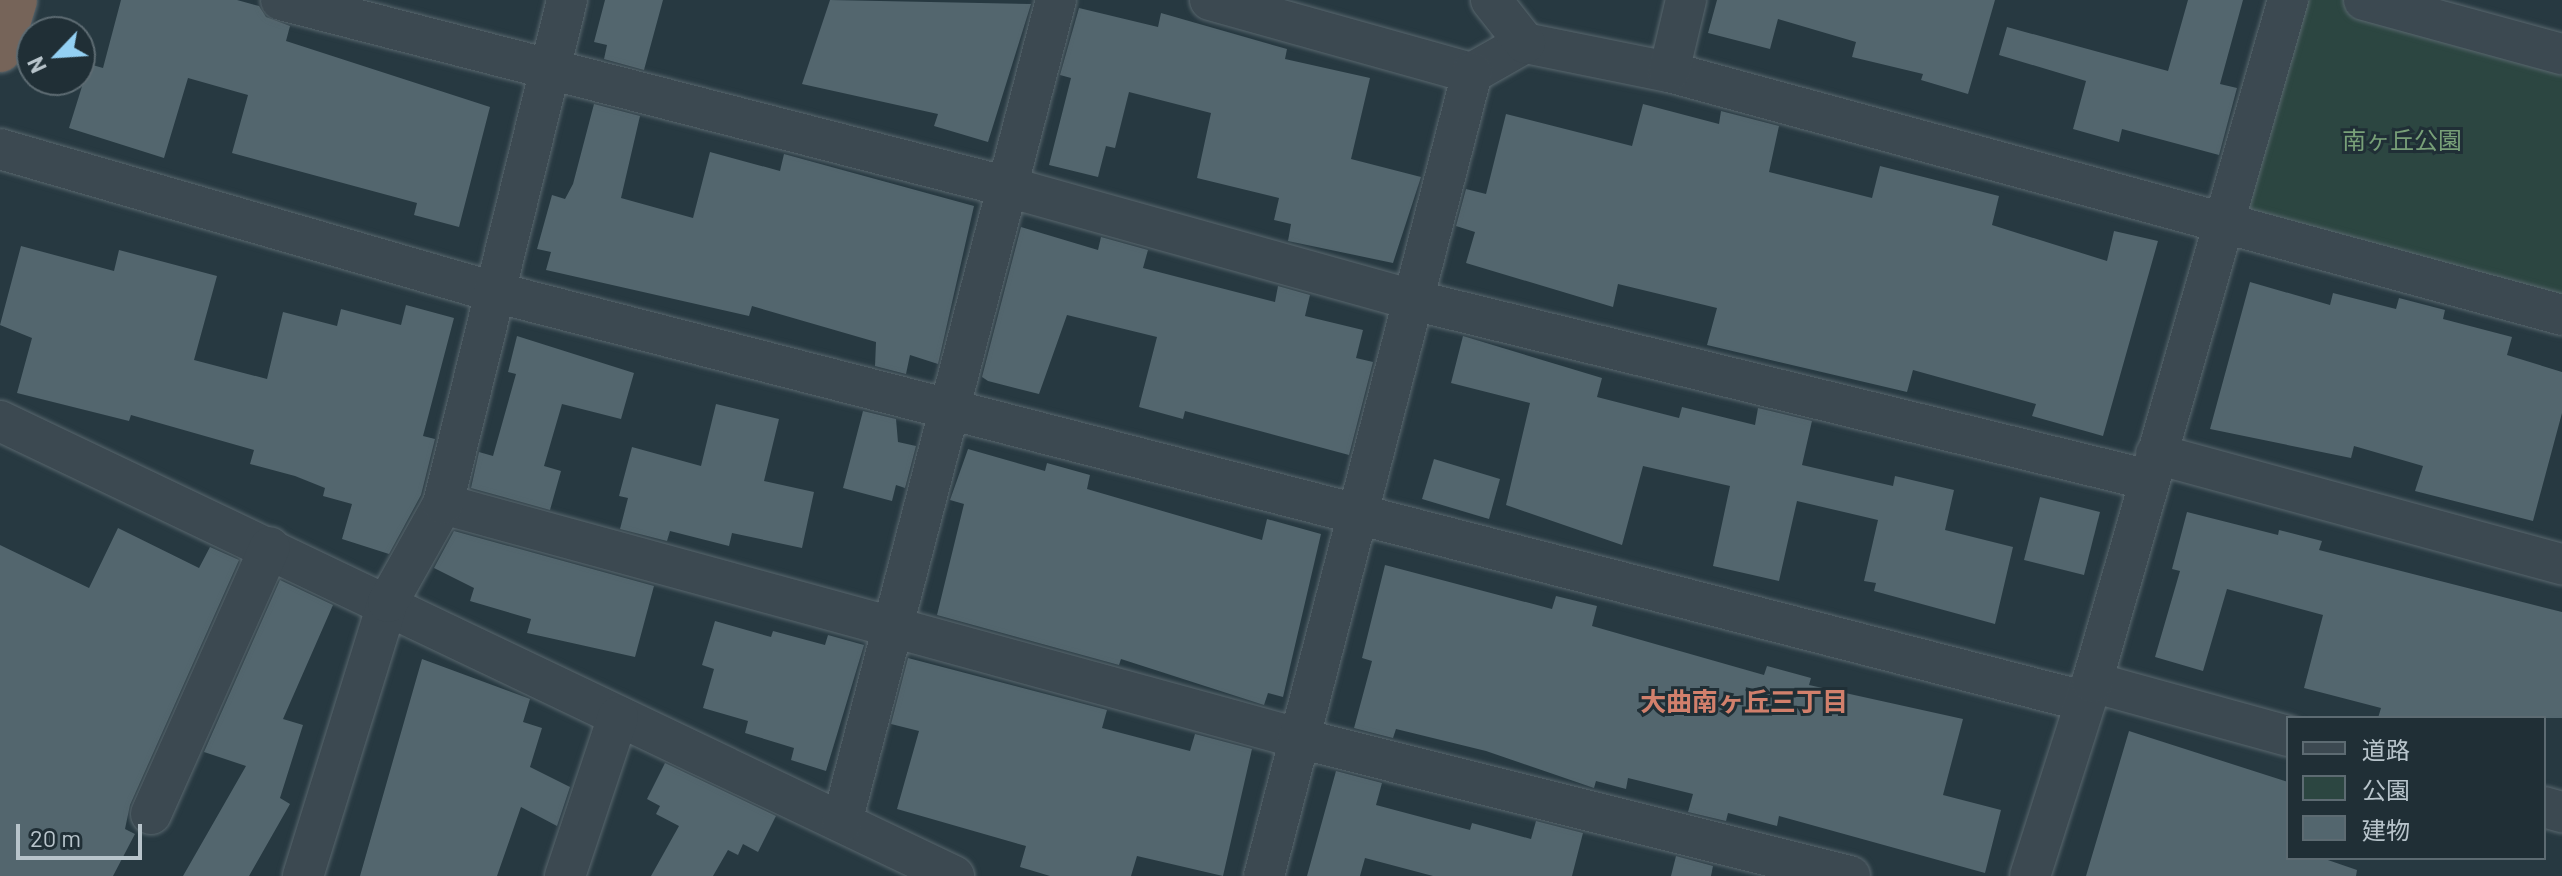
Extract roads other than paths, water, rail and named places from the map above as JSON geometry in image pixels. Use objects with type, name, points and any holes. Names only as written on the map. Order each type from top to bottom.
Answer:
[{"type":"highway","points":[[0,50],[15,0]]},
{"type":"street","points":[[281,0],[1008,187],[1413,300],[2152,467],[2562,564]]},
{"type":"street","points":[[303,876],[388,602],[443,504],[567,0]]},
{"type":"street","points":[[842,822],[947,403],[1008,187],[1056,0]]},
{"type":"street","points":[[1210,0],[1472,73],[1525,43]]},
{"type":"street","points":[[1491,0],[1525,43],[1669,72],[2562,315]]},
{"type":"street","points":[[1669,72],[1686,0]]},
{"type":"street","points":[[2030,876],[2088,691],[2288,0]]},
{"type":"street","points":[[2364,0],[2562,54]]},
{"type":"street","points":[[1264,876],[1472,73]]},
{"type":"street","points":[[0,149],[494,292],[947,403],[1356,516],[2286,736]]},
{"type":"street","points":[[0,421],[388,602],[618,717],[954,876]]},
{"type":"street","points":[[443,504],[1298,738],[1850,876]]},
{"type":"street","points":[[151,814],[270,547]]},
{"type":"street","points":[[565,876],[618,717]]},
{"type":"district","name":"大曲南ヶ丘三丁目","points":[[1744,701]]},
{"type":"park label","name":"南ヶ丘公園","points":[[2402,140]]}]
